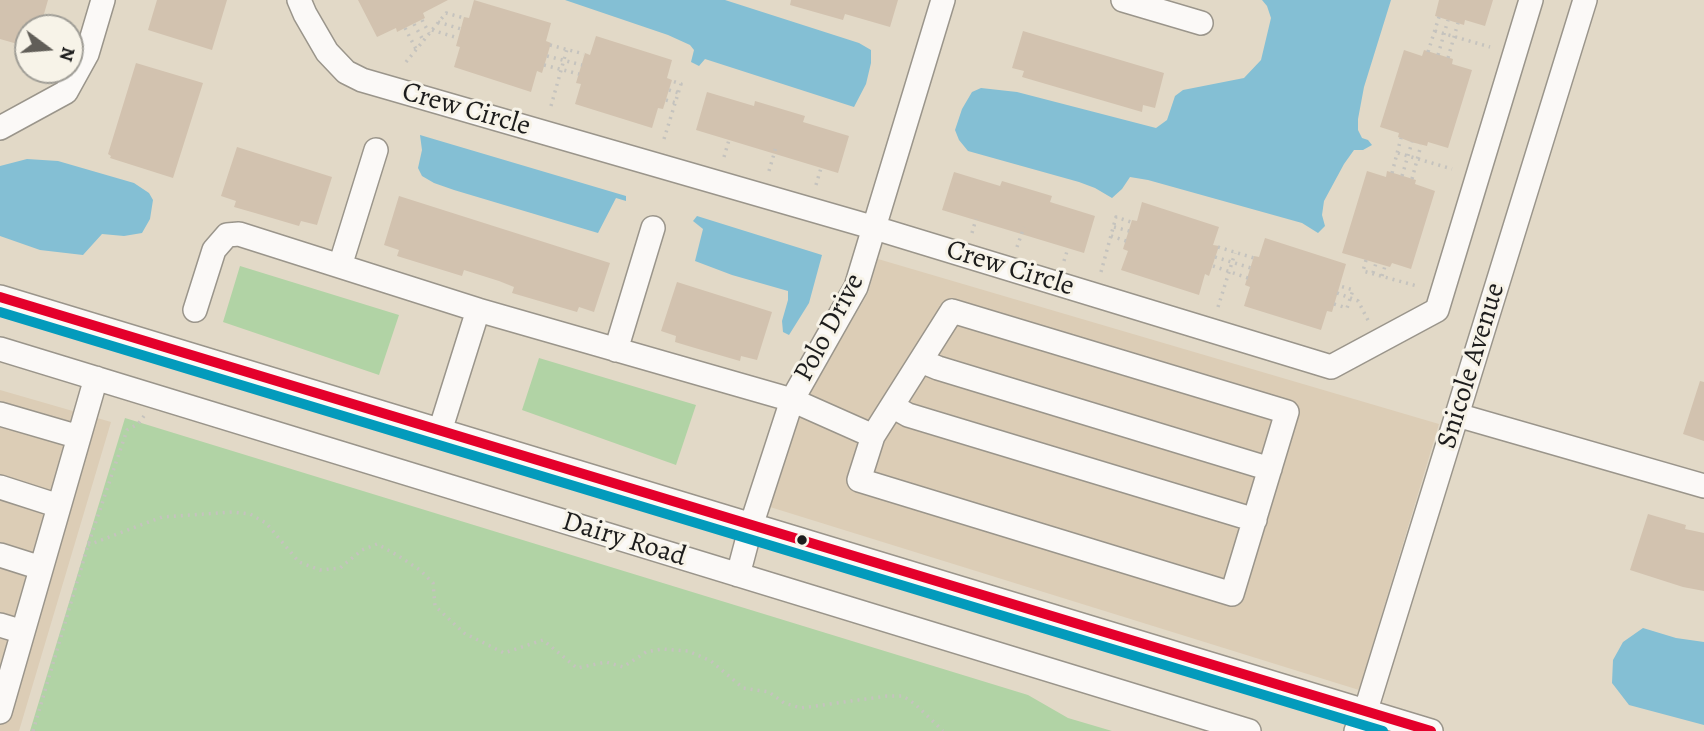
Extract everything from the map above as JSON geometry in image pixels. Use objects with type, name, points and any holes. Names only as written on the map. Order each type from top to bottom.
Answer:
[{"type":"street","points":[[0,128],[66,92],[87,54],[103,0]]},
{"type":"street","name":"Crew Circle","points":[[299,0],[327,52],[346,72],[362,80],[874,228],[1331,366],[1437,310],[1531,0]]},
{"type":"street","name":"Polo Drive","points":[[738,575],[792,400],[856,287],[943,0]]},
{"type":"street","points":[[1123,0],[1201,23]]},
{"type":"street","name":"Snicole Avenue","points":[[1361,722],[1585,0]]},
{"type":"street","points":[[340,266],[376,150]]},
{"type":"street","points":[[616,350],[653,228]]},
{"type":"street","points":[[195,310],[214,250],[227,235],[239,234],[478,310],[792,400],[873,436]]},
{"type":"street","name":"Dairy Road","points":[[0,297],[751,526],[1361,722],[1432,731]]},
{"type":"street","points":[[440,431],[478,310]]},
{"type":"street","points":[[952,311],[1287,412],[1233,594],[859,480],[873,436],[921,361],[952,311]]},
{"type":"street","name":"Dairy Road","points":[[0,349],[1249,731]]},
{"type":"street","points":[[921,361],[1270,469]]},
{"type":"street","points":[[1,705],[96,378]]},
{"type":"street","points":[[892,406],[908,415],[1255,520]]},
{"type":"street","points":[[0,414],[79,437]]},
{"type":"street","points":[[1457,415],[1704,486]]},
{"type":"street","points":[[0,487],[59,506]]},
{"type":"street","points":[[0,555],[41,568]]},
{"type":"street","points":[[0,625],[23,632]]},
{"type":"path","points":[[406,62],[446,13],[464,18]]},
{"type":"path","points":[[1428,52],[1438,17]]},
{"type":"path","points":[[422,20],[431,32],[458,38]]},
{"type":"path","points":[[1438,55],[1448,20]]},
{"type":"path","points":[[438,22],[461,29]]},
{"type":"path","points":[[1448,58],[1458,23]]},
{"type":"path","points":[[414,24],[423,41]]},
{"type":"path","points":[[405,28],[416,49]]},
{"type":"path","points":[[1435,31],[1490,47]]},
{"type":"path","points":[[550,45],[584,54]]},
{"type":"path","points":[[551,106],[567,49]]},
{"type":"path","points":[[547,56],[582,65]]},
{"type":"path","points":[[544,65],[579,74]]},
{"type":"path","points":[[664,139],[681,84],[672,81]]},
{"type":"path","points":[[669,90],[679,93]]},
{"type":"path","points":[[666,100],[676,103]]},
{"type":"path","points":[[1392,173],[1401,138]]},
{"type":"path","points":[[724,157],[729,140]]},
{"type":"path","points":[[1402,176],[1412,142]]},
{"type":"path","points":[[1412,179],[1421,145]]},
{"type":"path","points":[[769,171],[776,147]]},
{"type":"path","points":[[1398,153],[1452,169]]},
{"type":"path","points":[[816,185],[821,168]]},
{"type":"path","points":[[1101,272],[1116,218],[1131,222]]},
{"type":"path","points":[[972,233],[976,219]]},
{"type":"path","points":[[1017,247],[1024,227]]},
{"type":"path","points":[[1114,227],[1129,231]]},
{"type":"path","points":[[1111,236],[1126,241]]},
{"type":"path","points":[[1218,247],[1254,258]]},
{"type":"path","points":[[1064,261],[1068,248]]},
{"type":"path","points":[[1218,307],[1235,253]]},
{"type":"path","points":[[1215,257],[1251,268]]},
{"type":"path","points":[[1366,260],[1363,271],[1417,286]]},
{"type":"path","points":[[1373,274],[1376,263]]},
{"type":"path","points":[[1382,276],[1385,265]]},
{"type":"path","points":[[1213,266],[1248,278]]},
{"type":"path","points":[[1334,304],[1347,308],[1353,290],[1340,286]]},
{"type":"path","points":[[1338,293],[1358,301],[1369,322]]},
{"type":"path","points":[[33,731],[88,545],[127,429],[138,425],[145,414]]},
{"type":"path","points":[[88,545],[162,517],[232,512],[250,514],[267,523],[299,562],[320,570],[341,568],[362,550],[377,544],[420,570],[433,583],[435,606],[464,633],[504,653],[543,640],[577,668],[606,662],[623,667],[646,652],[662,649],[688,651],[711,661],[743,688],[769,692],[784,703],[800,708],[903,696],[943,731]]},
{"type":"shaded area","points":[[878,259],[1439,424],[1359,690],[770,507],[803,405],[868,293]]},
{"type":"shaded area","points":[[0,390],[111,422],[19,731],[0,731]]},
{"type":"green space","points":[[240,266],[399,315],[379,375],[223,322]]},
{"type":"green space","points":[[539,358],[696,405],[676,465],[522,410]]},
{"type":"green space","points":[[125,418],[1028,695],[1068,718],[1112,731],[30,731]]},
{"type":"water","points":[[565,0],[725,0],[859,43],[871,50],[866,84],[854,107],[705,59],[699,66],[691,62],[694,50],[690,45]]},
{"type":"water","points":[[1262,0],[1391,0],[1364,87],[1358,119],[1358,130],[1362,138],[1372,145],[1363,150],[1354,150],[1344,164],[1324,201],[1322,215],[1325,226],[1318,233],[1302,223],[1148,180],[1130,177],[1112,198],[1079,182],[968,151],[959,140],[955,130],[962,109],[972,92],[981,88],[1017,92],[1156,128],[1167,120],[1175,96],[1183,90],[1244,78],[1261,60],[1271,18]]},
{"type":"water","points":[[420,135],[626,196],[626,201],[616,198],[598,233],[454,190],[422,176],[418,168],[422,150]]},
{"type":"water","points":[[27,159],[58,161],[134,183],[149,193],[153,200],[150,219],[142,233],[124,236],[102,234],[83,255],[40,250],[0,236],[0,166]]},
{"type":"water","points":[[697,216],[822,255],[809,303],[789,335],[783,332],[782,321],[788,291],[695,261],[703,229],[693,221]]},
{"type":"water","points":[[1643,628],[1676,638],[1704,642],[1704,725],[1629,705],[1612,683],[1613,660],[1623,642]]},
{"type":"building","points":[[0,0],[48,0],[44,14],[14,14],[14,43],[0,39]]},
{"type":"building","points":[[157,0],[227,0],[212,50],[148,30]]},
{"type":"building","points":[[358,0],[448,0],[423,13],[425,18],[397,32],[396,28],[377,37]]},
{"type":"building","points":[[474,0],[551,23],[546,41],[551,43],[542,73],[537,71],[531,92],[454,67],[460,47],[456,46],[464,17],[469,18]]},
{"type":"building","points":[[791,0],[898,0],[890,27],[845,14],[843,20],[790,5]]},
{"type":"building","points":[[1439,0],[1493,0],[1485,26],[1465,20],[1464,25],[1435,16]]},
{"type":"building","points":[[1023,31],[1164,73],[1155,108],[1143,105],[1142,112],[1022,77],[1024,71],[1012,68]]},
{"type":"building","points":[[596,36],[672,60],[667,78],[672,80],[663,109],[658,108],[652,128],[575,104],[581,84],[576,83],[585,53],[590,55]]},
{"type":"building","points":[[1404,50],[1422,56],[1424,50],[1453,59],[1452,64],[1472,70],[1448,148],[1428,142],[1427,146],[1411,142],[1398,137],[1399,133],[1380,127]]},
{"type":"building","points":[[136,63],[203,83],[173,178],[110,158],[108,154]]},
{"type":"building","points":[[707,92],[754,106],[755,101],[805,116],[803,122],[849,136],[838,173],[696,130]]},
{"type":"building","points":[[237,147],[332,177],[317,225],[301,221],[299,226],[234,207],[236,201],[221,196]]},
{"type":"building","points":[[1367,171],[1386,177],[1387,171],[1416,180],[1415,184],[1435,191],[1411,269],[1392,263],[1390,267],[1342,253]]},
{"type":"building","points":[[954,172],[1000,186],[1002,181],[1052,196],[1050,202],[1095,216],[1084,253],[942,210]]},
{"type":"building","points":[[399,196],[610,263],[594,312],[579,307],[577,312],[512,293],[514,287],[464,270],[462,276],[397,256],[399,250],[384,245]]},
{"type":"building","points":[[1142,202],[1219,227],[1213,245],[1219,246],[1209,276],[1205,274],[1199,295],[1121,270],[1128,251],[1123,249],[1132,220],[1137,221]]},
{"type":"building","points":[[1265,238],[1346,264],[1332,312],[1327,311],[1321,330],[1244,306],[1250,287],[1245,285],[1254,256],[1259,257]]},
{"type":"building","points":[[677,282],[772,312],[757,360],[741,356],[740,361],[675,342],[676,336],[661,331]]},
{"type":"building","points":[[1700,381],[1704,382],[1704,441],[1683,434]]},
{"type":"building","points":[[1648,514],[1686,525],[1685,529],[1704,533],[1704,591],[1630,570]]},
{"type":"transit line","points":[[0,297],[1431,731]]},
{"type":"transit line","points":[[0,312],[1383,731]]}]
